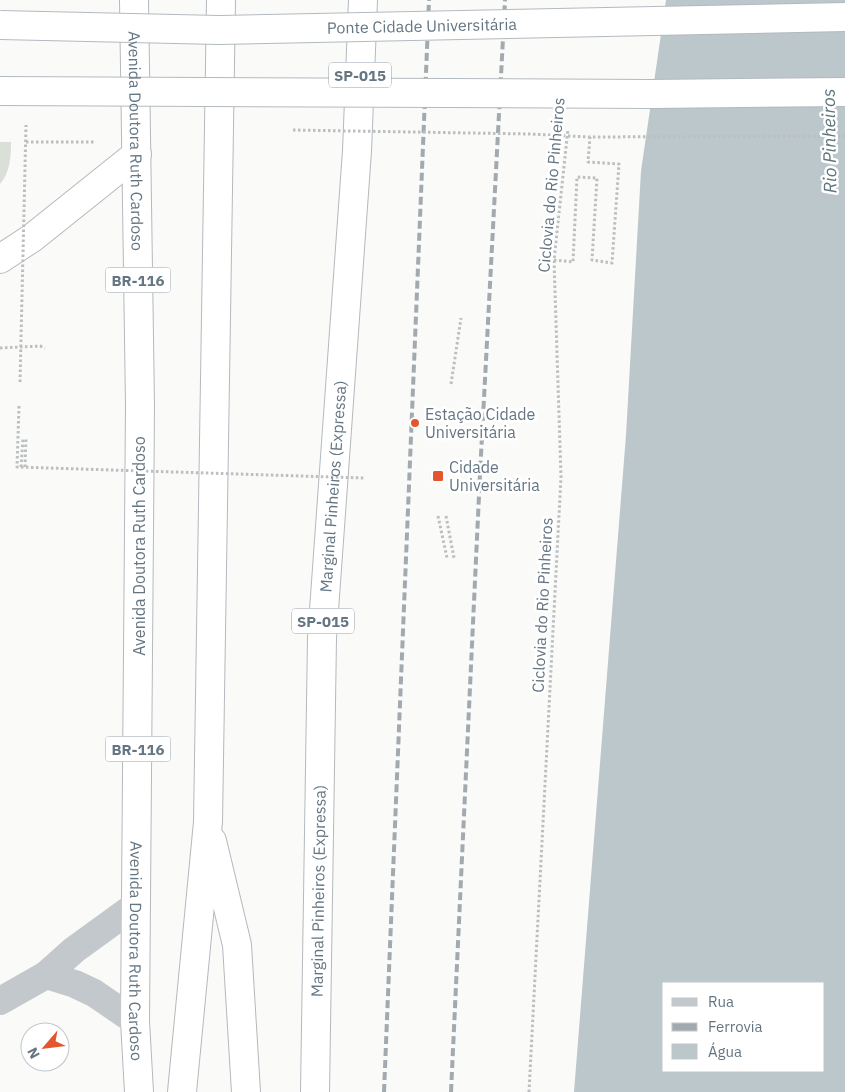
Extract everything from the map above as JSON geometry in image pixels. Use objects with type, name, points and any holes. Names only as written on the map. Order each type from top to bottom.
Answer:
[{"type":"main road","name":"Avenida Doutora Ruth Cardoso","points":[[134,0],[140,416],[135,1021],[139,1092]]},
{"type":"main road","points":[[182,1092],[208,822],[221,0]]},
{"type":"main road","name":"Marginal Pinheiros (Expressa)","points":[[315,1092],[322,638],[357,160],[363,0]]},
{"type":"main road","name":"Ponte Cidade Universitária","points":[[0,25],[219,30],[845,16]]},
{"type":"main road","points":[[13,91],[641,94],[845,92]]},
{"type":"main road","points":[[0,259],[32,238],[136,148]]},
{"type":"main road","points":[[208,822],[237,945],[246,1092]]},
{"type":"street","points":[[0,1001],[46,975],[74,950],[136,905]]},
{"type":"street","points":[[46,975],[94,993],[135,1021]]},
{"type":"path","points":[[13,91],[26,126],[20,382]]},
{"type":"path","name":"Ciclovia do Rio Pinheiros","points":[[529,1092],[561,476],[554,260],[569,125]]},
{"type":"path","points":[[18,126],[26,126]]},
{"type":"path","points":[[284,130],[590,137],[845,136]]},
{"type":"path","points":[[554,260],[573,262],[577,176],[597,178],[592,260],[612,263],[619,164],[588,162],[590,137]]},
{"type":"path","points":[[26,142],[136,148]]},
{"type":"path","points":[[451,384],[461,318]]},
{"type":"path","points":[[0,348],[40,346],[46,348]]},
{"type":"path","points":[[19,406],[18,467],[364,478]]},
{"type":"path","points":[[23,467],[24,438]]},
{"type":"path","points":[[438,516],[447,558]]},
{"type":"path","points":[[446,516],[454,558]]},
{"type":"shaded area","points":[[0,142],[11,142],[8,170],[0,184]]},
{"type":"water","name":"Rio Pinheiros","points":[[666,0],[845,0],[845,1092],[574,1092],[626,435],[641,171]]},
{"type":"railway","points":[[384,1092],[429,0]]},
{"type":"railway","points":[[451,1092],[480,474],[505,0]]},
{"type":"place","name":"Estação Cidade Universitária","points":[[415,423]]},
{"type":"place","name":"Cidade Universitária","points":[[438,476]]}]
